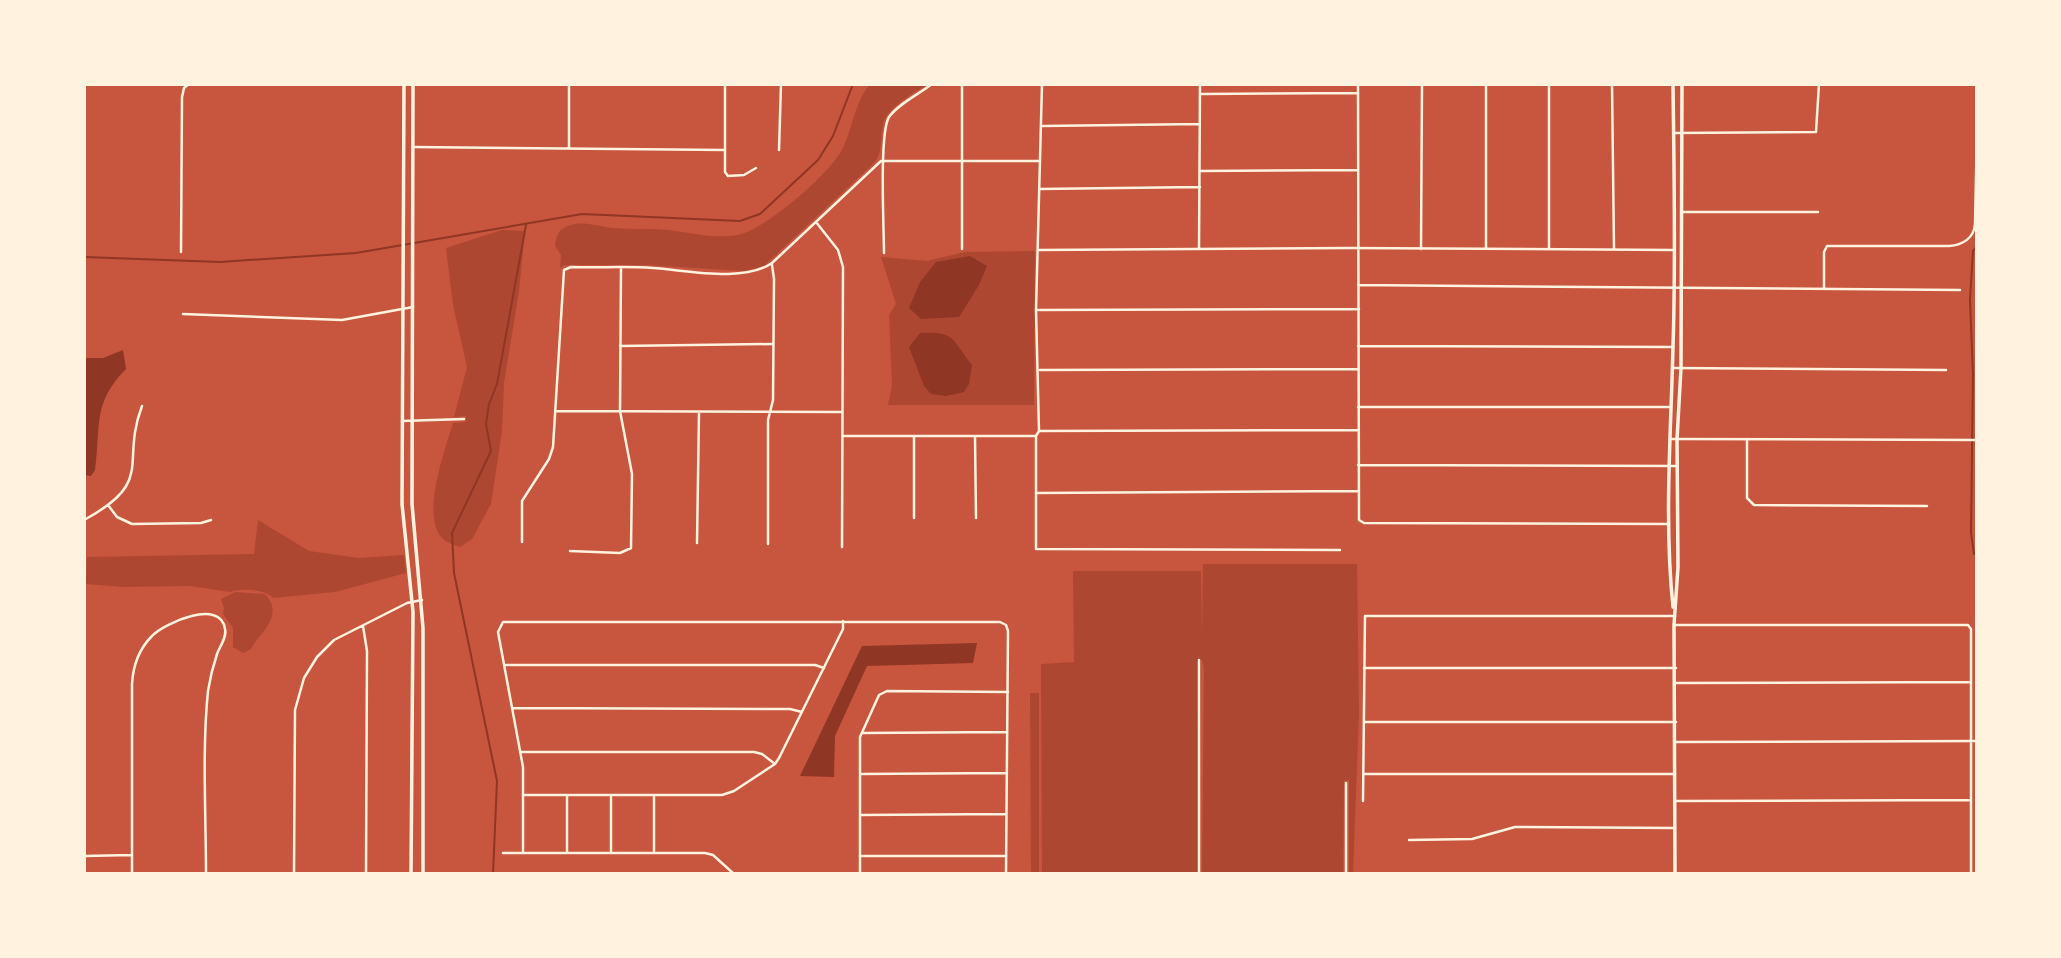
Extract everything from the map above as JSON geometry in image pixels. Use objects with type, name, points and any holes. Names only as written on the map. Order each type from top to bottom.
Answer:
[{"type":"main road","points":[[404,84],[402,504],[413,611],[411,874]]},
{"type":"main road","points":[[413,84],[412,504],[422,600],[423,874]]},
{"type":"main road","points":[[1673,84],[1674,250],[1669,407],[1669,567],[1674,616]]},
{"type":"main road","points":[[1675,874],[1674,616],[1678,567],[1677,439],[1681,368],[1682,84]]},
{"type":"street","points":[[569,84],[569,148]]},
{"type":"street","points":[[725,84],[724,170],[728,176],[744,175],[756,168]]},
{"type":"street","points":[[779,150],[781,84]]},
{"type":"street","points":[[884,253],[885,130],[889,117],[932,84]]},
{"type":"street","points":[[962,84],[962,249]]},
{"type":"street","points":[[1042,84],[1036,310],[1036,549],[1340,550]]},
{"type":"street","points":[[1199,249],[1200,84]]},
{"type":"street","points":[[1358,84],[1358,517],[1364,523],[1669,524]]},
{"type":"street","points":[[1421,249],[1422,84]]},
{"type":"street","points":[[1486,84],[1486,249]]},
{"type":"street","points":[[1549,84],[1549,249]]},
{"type":"street","points":[[1612,84],[1614,249]]},
{"type":"street","points":[[1674,133],[1816,132],[1819,84]]},
{"type":"street","points":[[1977,84],[1977,94]]},
{"type":"street","points":[[181,251],[182,97],[188,85]]},
{"type":"street","points":[[1200,94],[1358,93]]},
{"type":"street","points":[[1042,126],[1200,124]]},
{"type":"street","points":[[1825,289],[1826,247],[1956,245],[1973,234],[1977,204],[1977,129]]},
{"type":"street","points":[[413,147],[725,150]]},
{"type":"street","points":[[523,542],[522,501],[552,451],[564,270],[571,267],[746,273],[760,270],[772,263],[883,161],[1040,161]]},
{"type":"street","points":[[1200,172],[1359,170]]},
{"type":"street","points":[[1039,189],[1200,187]]},
{"type":"street","points":[[1682,212],[1818,212]]},
{"type":"street","points":[[816,221],[836,247],[842,263],[842,547]]},
{"type":"street","points":[[1038,250],[1674,250]]},
{"type":"street","points":[[768,544],[768,420],[773,400],[772,263]]},
{"type":"street","points":[[570,551],[624,552],[629,550],[632,544],[632,474],[620,411],[621,268]]},
{"type":"street","points":[[1358,285],[1960,290]]},
{"type":"street","points":[[183,314],[342,320],[413,307]]},
{"type":"street","points":[[1036,310],[1359,309]]},
{"type":"street","points":[[620,346],[772,344]]},
{"type":"street","points":[[1358,346],[1673,347]]},
{"type":"street","points":[[1671,368],[1946,370]]},
{"type":"street","points":[[1038,370],[1358,369]]},
{"type":"street","points":[[84,520],[121,494],[131,479],[135,435],[142,406]]},
{"type":"street","points":[[1358,407],[1669,407]]},
{"type":"street","points":[[554,411],[842,412]]},
{"type":"street","points":[[697,543],[699,412]]},
{"type":"street","points":[[402,421],[464,419]]},
{"type":"street","points":[[1038,431],[1358,430]]},
{"type":"street","points":[[842,436],[1036,436]]},
{"type":"street","points":[[914,436],[914,518]]},
{"type":"street","points":[[975,436],[976,518]]},
{"type":"street","points":[[1670,439],[1976,440]]},
{"type":"street","points":[[1747,439],[1747,498],[1755,505],[1927,506]]},
{"type":"street","points":[[1358,465],[1677,466]]},
{"type":"street","points":[[1037,492],[1358,491]]},
{"type":"street","points":[[108,505],[117,517],[132,524],[201,523],[211,520]]},
{"type":"street","points":[[84,539],[84,547]]},
{"type":"street","points":[[293,874],[295,720],[299,691],[309,667],[324,649],[343,635],[412,602],[422,600]]},
{"type":"street","points":[[132,874],[132,684],[136,661],[152,636],[171,622],[209,614],[223,622],[226,632],[212,669],[207,708],[206,874]]},
{"type":"street","points":[[1363,801],[1364,620],[1367,615],[1674,616]]},
{"type":"street","points":[[523,853],[520,752],[498,632],[500,624],[508,620],[1004,623],[1008,631],[1006,874]]},
{"type":"street","points":[[523,795],[728,794],[775,764],[843,629],[843,621]]},
{"type":"street","points":[[363,625],[368,661],[366,874]]},
{"type":"street","points":[[1674,625],[1968,625],[1971,629],[1971,874]]},
{"type":"street","points":[[1199,660],[1199,874]]},
{"type":"street","points":[[505,666],[815,665],[824,668]]},
{"type":"street","points":[[1364,668],[1676,668]]},
{"type":"street","points":[[1676,683],[1971,682]]},
{"type":"street","points":[[860,874],[861,733],[881,693],[1008,692]]},
{"type":"street","points":[[512,708],[790,709],[802,712]]},
{"type":"street","points":[[1364,722],[1676,722]]},
{"type":"street","points":[[861,733],[1006,732]]},
{"type":"street","points":[[1675,743],[1977,741]]},
{"type":"street","points":[[520,752],[754,752],[762,754],[775,764]]},
{"type":"street","points":[[860,774],[1006,773]]},
{"type":"street","points":[[1363,774],[1676,774]]},
{"type":"street","points":[[1346,783],[1346,874]]},
{"type":"street","points":[[567,795],[567,853]]},
{"type":"street","points":[[611,795],[611,853]]},
{"type":"street","points":[[654,795],[654,853]]},
{"type":"street","points":[[1676,801],[1971,800]]},
{"type":"street","points":[[860,815],[1006,814]]},
{"type":"street","points":[[1409,840],[1472,839],[1515,827],[1675,828]]},
{"type":"street","points":[[503,853],[708,853],[734,874]]},
{"type":"street","points":[[84,856],[132,855]]},
{"type":"street","points":[[860,856],[1006,856]]},
{"type":"shaded area","points":[[870,84],[927,84],[901,102],[885,118],[875,162],[764,266],[744,271],[645,265],[565,265],[560,268],[561,255],[555,246],[557,236],[562,229],[574,224],[720,236],[750,231],[796,199],[836,159]]},
{"type":"shaded area","points":[[502,230],[525,231],[519,291],[504,383],[502,431],[491,504],[472,539],[460,547],[444,540],[437,530],[434,517],[436,484],[453,423],[466,422],[466,416],[454,417],[467,367],[453,305],[446,248]]},
{"type":"shaded area","points":[[1035,251],[1034,405],[888,405],[892,385],[889,315],[896,304],[881,257],[927,261],[965,252]]},
{"type":"shaded area","points":[[970,256],[987,266],[979,285],[959,317],[921,319],[909,308],[920,282],[936,262]]},
{"type":"shaded area","points":[[920,333],[947,335],[956,343],[972,365],[969,384],[964,392],[946,396],[931,394],[924,386],[909,347]]},
{"type":"shaded area","points":[[123,350],[126,369],[108,393],[100,416],[95,470],[91,476],[84,475],[84,355],[86,358],[103,358]]},
{"type":"shaded area","points":[[258,520],[309,551],[359,558],[404,555],[406,573],[335,592],[273,598],[253,590],[230,592],[190,586],[124,587],[86,584],[87,557],[254,554]]},
{"type":"shaded area","points":[[1203,564],[1357,564],[1359,713],[1353,874],[1349,874],[1349,780],[1344,781],[1343,874],[1202,874],[1204,668],[1201,658],[1199,874],[1042,874],[1041,664],[1074,662],[1073,571],[1201,571],[1202,637]]},
{"type":"shaded area","points":[[235,592],[265,594],[273,613],[251,649],[243,653],[233,647],[233,628],[223,614],[221,599]]},
{"type":"shaded area","points":[[977,643],[973,663],[867,666],[835,736],[834,777],[800,776],[862,646]]},
{"type":"shaded area","points":[[1030,693],[1039,693],[1039,874],[1031,874]]},
{"type":"waterway","points":[[84,257],[220,262],[356,253],[582,214],[740,221],[760,214],[818,160],[833,136],[853,84]]},
{"type":"waterway","points":[[493,874],[497,781],[454,573],[452,533],[491,451],[486,424],[489,404],[497,384],[526,225]]},
{"type":"waterway","points":[[1974,554],[1971,533],[1973,375],[1970,300],[1973,251],[1977,246]]}]
